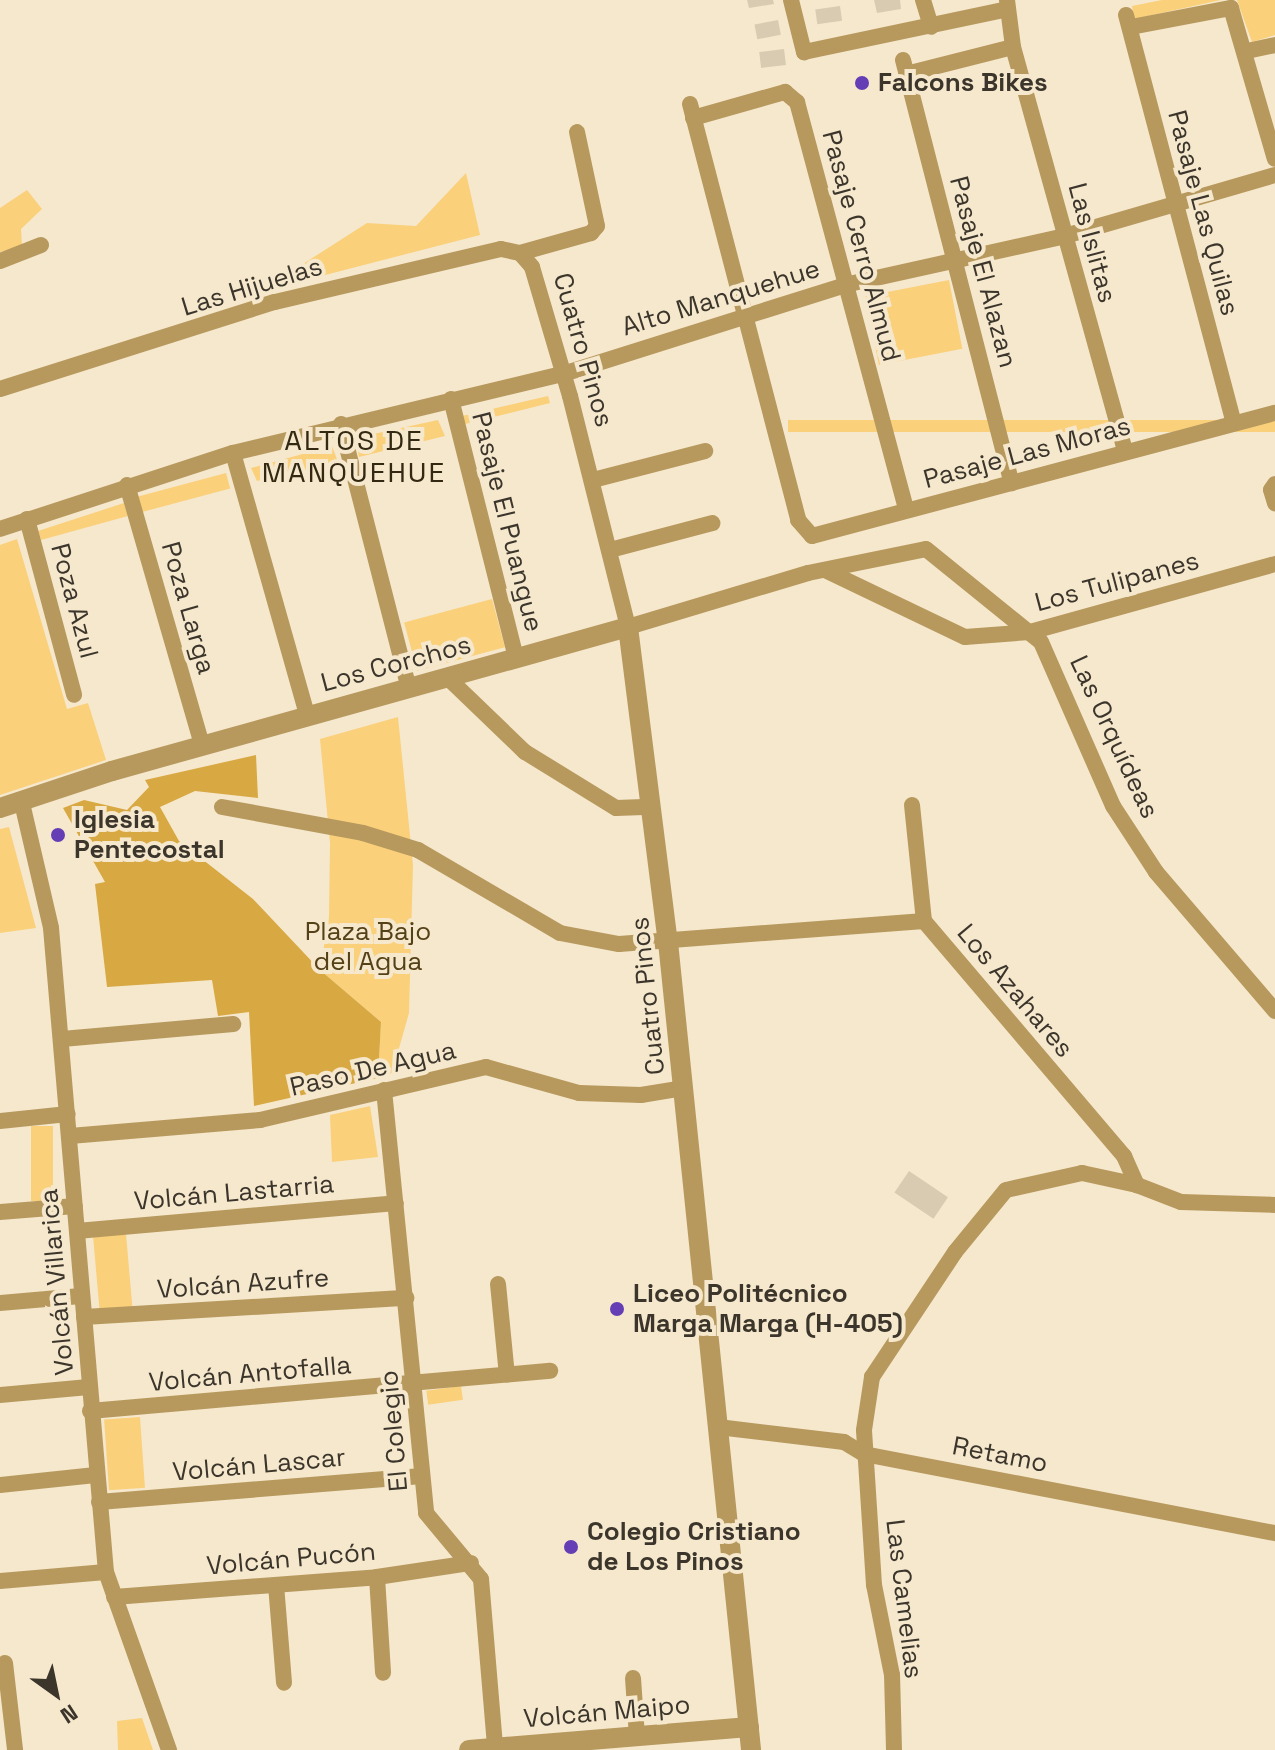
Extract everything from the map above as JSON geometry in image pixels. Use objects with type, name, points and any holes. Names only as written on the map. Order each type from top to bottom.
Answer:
[{"type":"street","points":[[791,0],[804,52],[931,27],[1007,5]]},
{"type":"street","points":[[923,0],[931,27]]},
{"type":"street","name":"Las Islitas","points":[[1007,5],[1013,47],[1125,452]]},
{"type":"street","name":"Pasaje Las Quilas","points":[[1234,423],[1129,21],[1228,6],[1247,51]]},
{"type":"street","points":[[1275,45],[1247,51],[1275,159]]},
{"type":"street","name":"Pasaje El Alazan","points":[[1012,483],[905,67],[1013,47]]},
{"type":"street","name":"Pasaje Cerro Almud","points":[[744,315],[692,111],[785,92],[797,102],[849,284],[906,510]]},
{"type":"street","name":"Las Hijuelas","points":[[0,389],[275,302],[501,249],[520,253],[591,233],[597,226],[577,132]]},
{"type":"street","name":"Alto Manquehue","points":[[0,529],[127,485],[233,453],[341,424],[563,374],[849,284],[955,263],[1065,236],[1275,175]]},
{"type":"street","points":[[0,261],[41,245]]},
{"type":"street","name":"Cuatro Pinos","points":[[520,253],[532,267],[563,374],[593,480],[628,627],[684,1088],[751,1750]]},
{"type":"street","name":"Pasaje Las Moras","points":[[744,315],[798,520],[812,536],[1275,413]]},
{"type":"street","name":"Pasaje El Puangue","points":[[451,399],[516,657]]},
{"type":"street","points":[[341,424],[409,688]]},
{"type":"street","points":[[593,480],[705,451]]},
{"type":"street","points":[[233,453],[307,715]]},
{"type":"street","points":[[1275,484],[1271,490],[1275,503]]},
{"type":"street","name":"Poza Larga","points":[[127,485],[202,745]]},
{"type":"street","name":"Poza Azul","points":[[27,519],[74,695]]},
{"type":"street","points":[[610,550],[713,523]]},
{"type":"street","name":"Los Tulipanes","points":[[808,573],[926,549],[1030,632],[1275,564]]},
{"type":"street","points":[[825,570],[965,637],[1030,632]]},
{"type":"street","name":"Los Corchos","points":[[0,808],[202,745],[628,627],[808,573]]},
{"type":"street","name":"Las Orquídeas","points":[[1030,632],[1052,659],[1122,819],[1156,872],[1275,1011]]},
{"type":"street","points":[[448,678],[525,752],[616,808],[651,807]]},
{"type":"street","name":"Volcán Villarica","points":[[22,803],[51,928],[95,1475],[106,1572],[169,1750]]},
{"type":"street","points":[[912,805],[924,921]]},
{"type":"street","name":"Los Azahares","points":[[222,807],[363,833],[418,850],[560,933],[619,944],[924,921],[1124,1156],[1137,1185]]},
{"type":"street","points":[[62,1039],[233,1024]]},
{"type":"street","name":"Paso De Agua","points":[[70,1136],[260,1120],[486,1067],[579,1093],[641,1095],[684,1088]]},
{"type":"street","name":"El Colegio","points":[[384,1090],[426,1513],[471,1563],[481,1579],[495,1747]]},
{"type":"street","points":[[0,1121],[68,1114]]},
{"type":"street","name":"Las Camelias","points":[[894,1750],[892,1675],[874,1585],[864,1454],[872,1377],[955,1252],[1006,1190],[1082,1173],[1137,1185]]},
{"type":"street","points":[[1137,1185],[1181,1202],[1275,1205]]},
{"type":"street","name":"Volcán Lastarria","points":[[77,1231],[396,1203]]},
{"type":"street","points":[[0,1212],[75,1206]]},
{"type":"street","points":[[498,1284],[507,1375]]},
{"type":"street","points":[[0,1303],[81,1296]]},
{"type":"street","name":"Volcán Azufre","points":[[84,1317],[406,1298]]},
{"type":"street","name":"Volcán Antofalla","points":[[90,1411],[550,1371]]},
{"type":"street","points":[[0,1395],[89,1387]]},
{"type":"street","name":"Retamo","points":[[718,1427],[844,1442],[864,1454],[1275,1533]]},
{"type":"street","points":[[0,1485],[95,1475]]},
{"type":"street","name":"Volcán Lascar","points":[[99,1502],[422,1476]]},
{"type":"street","name":"Volcán Pucón","points":[[114,1597],[377,1577],[471,1563]]},
{"type":"street","points":[[0,1581],[106,1572]]},
{"type":"street","points":[[377,1577],[383,1673]]},
{"type":"street","points":[[276,1585],[284,1683]]},
{"type":"street","points":[[5,1663],[15,1750]]},
{"type":"street","points":[[633,1678],[641,1741]]},
{"type":"street","name":"Volcán Maipo","points":[[469,1750],[641,1741],[749,1727]]},
{"type":"green space","points":[[1162,0],[1221,0],[1134,19],[1132,6]]},
{"type":"green space","points":[[1237,0],[1275,0],[1275,35],[1252,42]]},
{"type":"green space","points":[[466,173],[480,235],[298,282],[292,271],[367,223],[416,226]]},
{"type":"green space","points":[[27,190],[42,209],[21,229],[22,246],[0,252],[0,208]]},
{"type":"green space","points":[[949,280],[962,349],[879,365],[866,296]]},
{"type":"green space","points":[[548,396],[550,403],[465,424],[462,416]]},
{"type":"green space","points":[[438,420],[445,436],[359,457],[355,438]]},
{"type":"green space","points":[[788,420],[1275,420],[1275,432],[788,432]]},
{"type":"green space","points":[[332,446],[338,462],[257,481],[251,468]]},
{"type":"green space","points":[[226,473],[230,488],[142,512],[138,497]]},
{"type":"green space","points":[[124,503],[128,516],[41,540],[38,531]]},
{"type":"green space","points":[[17,539],[67,709],[88,703],[106,760],[0,795],[0,545]]},
{"type":"green space","points":[[492,599],[505,647],[417,671],[404,623]]},
{"type":"green space","name":"Plaza Bajo del Agua","points":[[398,717],[413,865],[409,1013],[392,1073],[378,1078],[381,1022],[320,970],[329,916],[330,843],[320,739]]},
{"type":"green space","points":[[9,827],[36,928],[0,933],[0,829]]},
{"type":"green space","points":[[370,1106],[378,1157],[332,1162],[330,1115]]},
{"type":"green space","points":[[31,1126],[53,1126],[53,1201],[31,1201]]},
{"type":"green space","points":[[126,1234],[132,1307],[99,1310],[93,1237]]},
{"type":"green space","points":[[55,1306],[68,1306],[68,1341],[55,1341]]},
{"type":"green space","points":[[461,1386],[463,1400],[428,1405],[426,1391]]},
{"type":"green space","points":[[140,1417],[145,1488],[109,1490],[104,1420]]},
{"type":"green space","points":[[142,1718],[153,1750],[118,1750],[117,1721]]},
{"type":"shaded area","points":[[256,755],[258,798],[195,791],[160,807],[179,841],[253,899],[320,970],[381,1022],[378,1078],[254,1106],[249,1012],[218,1016],[212,980],[107,987],[95,884],[105,882],[63,808],[84,800],[127,810],[149,787],[145,780]]},
{"type":"building","points":[[747,0],[773,0],[774,4],[749,8]]},
{"type":"building","points":[[874,0],[900,0],[901,9],[877,13]]},
{"type":"building","points":[[840,6],[842,21],[817,24],[815,9]]},
{"type":"building","points":[[778,20],[781,35],[757,39],[754,25]]},
{"type":"building","points":[[784,49],[786,65],[761,68],[759,52]]},
{"type":"building","points":[[909,1171],[948,1197],[933,1219],[894,1193]]},
{"type":"place","name":"Falcons Bikes","points":[[862,83]]},
{"type":"place","name":"Iglesia Pentecostal","points":[[58,835]]},
{"type":"place","name":"Liceo Politécnico Marga Marga (H-405)","points":[[617,1309]]},
{"type":"place","name":"Colegio Cristiano de Los Pinos","points":[[571,1547]]},
{"type":"district","name":"ALTOS DE MANQUEHUE","points":[[354,456]]}]
